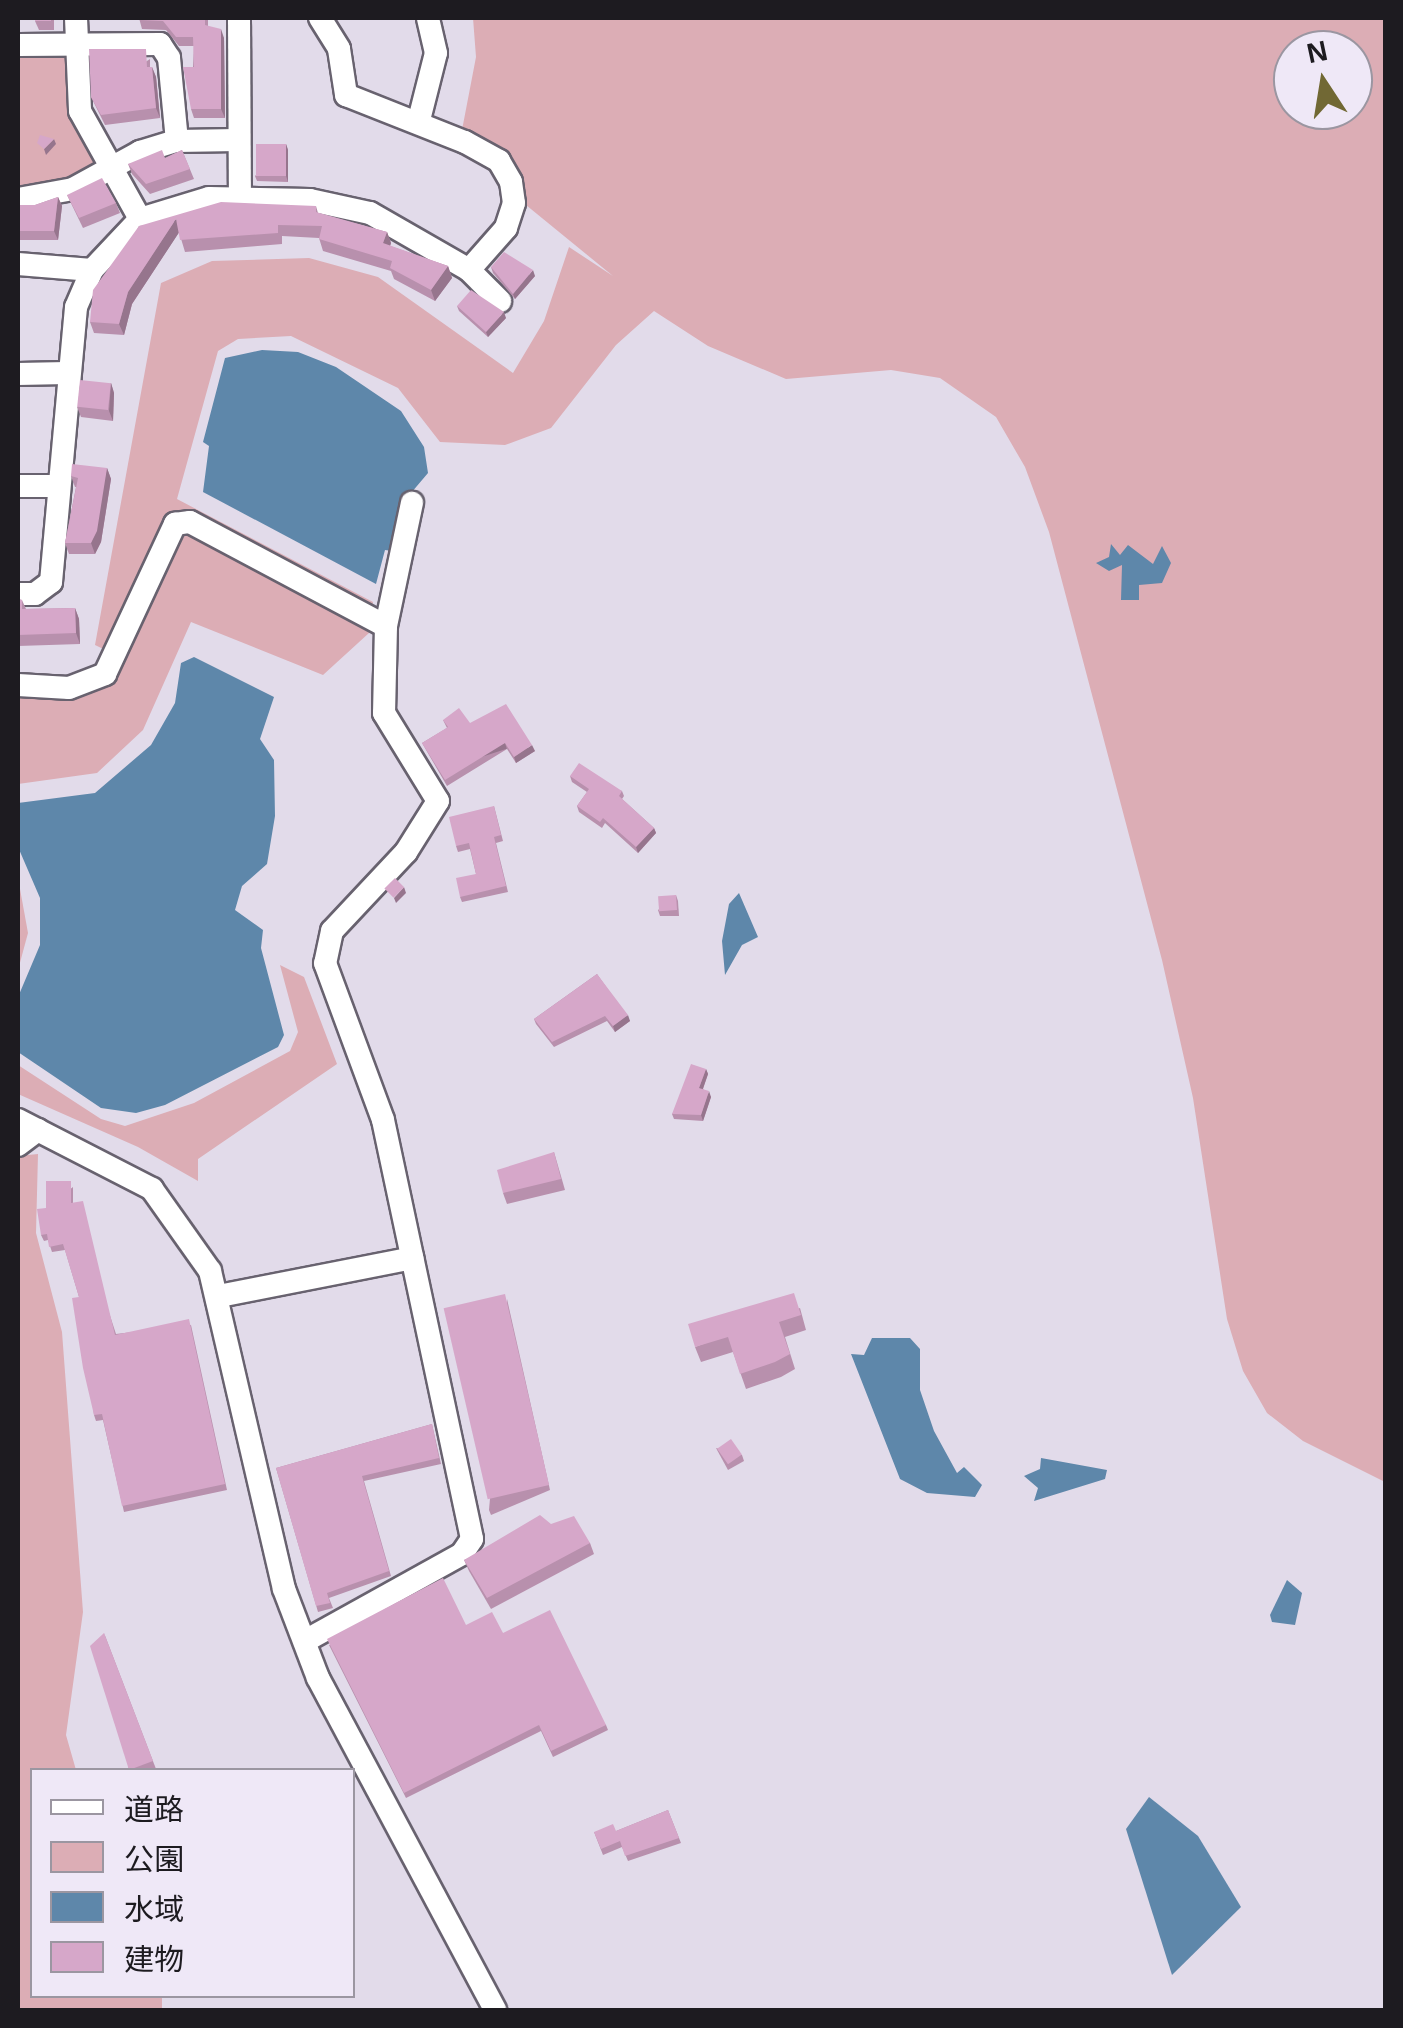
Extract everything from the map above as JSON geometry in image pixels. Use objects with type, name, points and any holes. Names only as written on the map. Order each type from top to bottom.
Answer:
[{"type":"street","points":[[76,18],[74,46],[80,110],[108,170],[140,219]]},
{"type":"street","points":[[240,18],[240,198]]},
{"type":"street","points":[[320,18],[339,50],[346,95],[418,120],[499,161],[512,182],[514,204],[506,228],[469,270]]},
{"type":"street","points":[[418,120],[436,54],[428,18]]},
{"type":"street","points":[[18,45],[160,44],[169,58],[177,141]]},
{"type":"street","points":[[18,200],[73,189],[177,141],[238,140]]},
{"type":"street","points":[[18,594],[35,594],[51,582],[76,307],[92,270],[140,219],[179,203],[240,198],[310,200],[370,213],[469,270],[500,301]]},
{"type":"street","points":[[18,264],[92,270]]},
{"type":"street","points":[[18,374],[68,373]]},
{"type":"street","points":[[18,486],[59,486]]},
{"type":"street","points":[[305,1641],[462,1554],[472,1539],[370,1073],[324,962],[332,931],[406,852],[438,801],[384,713],[386,626],[412,504]]},
{"type":"street","points":[[18,685],[69,688],[105,674],[175,524],[190,522],[386,626]]},
{"type":"street","points":[[18,1145],[28,1125],[152,1188],[184,1225],[219,1296],[270,1536],[318,1678],[495,2010]]},
{"type":"street","points":[[219,1296],[412,1258]]},
{"type":"green space","points":[[473,18],[1385,18],[1385,1482],[1303,1441],[1267,1413],[1243,1371],[1227,1319],[1193,1098],[1162,960],[1049,532],[1025,467],[996,417],[940,378],[891,370],[786,379],[708,346],[654,311],[616,345],[551,428],[505,445],[440,442],[398,388],[291,336],[238,339],[218,351],[177,499],[373,602],[369,633],[323,675],[191,622],[143,730],[97,773],[18,784],[18,690],[74,693],[122,658],[95,645],[161,283],[212,261],[309,258],[378,277],[513,373],[544,321],[569,247],[613,276],[526,205],[516,173],[462,130],[476,57]]},
{"type":"green space","points":[[18,52],[68,53],[75,116],[97,165],[74,181],[18,190]]},
{"type":"green space","points":[[18,878],[28,933],[18,970]]},
{"type":"green space","points":[[280,965],[304,977],[337,1064],[198,1159],[198,1181],[138,1147],[18,1094],[18,1065],[101,1119],[125,1126],[194,1103],[290,1051],[298,1032]]},
{"type":"green space","points":[[38,1154],[36,1233],[62,1332],[83,1612],[66,1735],[75,1768],[30,1768],[30,1998],[162,1998],[162,2010],[18,2010],[18,1156]]},
{"type":"water","points":[[262,350],[298,352],[336,367],[401,411],[424,447],[428,473],[400,506],[393,551],[385,550],[376,584],[203,492],[209,446],[203,442],[225,358]]},
{"type":"water","points":[[1111,544],[1120,555],[1128,545],[1153,564],[1162,546],[1171,563],[1162,583],[1139,585],[1139,600],[1121,600],[1122,565],[1109,571],[1096,563],[1109,557]]},
{"type":"water","points":[[194,657],[274,697],[260,739],[274,760],[275,816],[267,864],[242,886],[235,910],[263,930],[261,948],[284,1035],[278,1047],[165,1105],[136,1113],[101,1108],[18,1052],[18,997],[40,945],[40,898],[18,847],[18,803],[95,793],[151,745],[175,703],[181,663]]},
{"type":"water","points":[[739,893],[758,937],[742,945],[725,975],[722,941],[729,904]]},
{"type":"water","points":[[872,1338],[910,1338],[920,1349],[920,1390],[934,1431],[957,1473],[964,1467],[982,1485],[975,1497],[927,1493],[900,1479],[851,1354],[864,1355]]},
{"type":"water","points":[[1041,1458],[1107,1470],[1105,1479],[1034,1501],[1038,1488],[1024,1476],[1040,1469]]},
{"type":"water","points":[[1287,1580],[1302,1593],[1295,1625],[1272,1622],[1270,1615]]},
{"type":"water","points":[[1149,1797],[1198,1836],[1241,1907],[1172,1975],[1126,1829]]},
{"type":"building","points":[[139,18],[205,18],[205,25],[221,29],[221,109],[191,109],[183,67],[194,67],[193,37],[176,37],[163,21]]},
{"type":"building","points":[[89,49],[146,49],[156,108],[101,115],[91,97]]},
{"type":"building","points":[[40,135],[54,139],[44,149],[37,143]]},
{"type":"building","points":[[256,144],[286,144],[286,176],[256,176]]},
{"type":"building","points":[[162,150],[165,158],[182,150],[190,169],[146,184],[128,164]]},
{"type":"building","points":[[102,178],[116,203],[79,218],[67,195]]},
{"type":"building","points":[[58,197],[54,231],[18,231],[18,205],[35,205]]},
{"type":"building","points":[[221,202],[316,206],[316,212],[387,232],[383,243],[448,266],[431,290],[390,268],[392,261],[319,239],[322,226],[278,225],[278,233],[180,240],[176,219],[128,292],[119,324],[90,322],[93,290],[139,226]]},
{"type":"building","points":[[504,252],[533,270],[513,294],[491,267]]},
{"type":"building","points":[[471,290],[504,312],[486,332],[457,306]]},
{"type":"building","points":[[80,380],[111,383],[108,410],[77,407]]},
{"type":"building","points":[[72,464],[107,468],[97,531],[91,543],[65,543],[78,478],[71,476]]},
{"type":"building","points":[[18,599],[22,600],[22,609],[75,608],[76,633],[18,635]]},
{"type":"building","points":[[506,704],[532,745],[514,757],[505,743],[445,780],[422,743],[448,727],[443,720],[459,708],[470,723]]},
{"type":"building","points":[[579,763],[622,791],[619,796],[654,828],[636,847],[603,818],[600,822],[577,806],[589,789],[570,776]]},
{"type":"building","points":[[494,806],[501,835],[494,837],[506,886],[460,897],[456,878],[476,874],[469,843],[456,846],[449,817]]},
{"type":"building","points":[[395,878],[404,887],[394,898],[384,889]]},
{"type":"building","points":[[676,895],[677,910],[659,911],[658,896]]},
{"type":"building","points":[[597,974],[628,1015],[613,1026],[605,1016],[552,1042],[534,1019]]},
{"type":"building","points":[[691,1064],[706,1069],[699,1088],[709,1091],[701,1115],[672,1114]]},
{"type":"building","points":[[554,1152],[561,1179],[503,1193],[497,1170]]},
{"type":"building","points":[[46,1181],[71,1181],[71,1203],[83,1201],[115,1335],[189,1319],[225,1484],[122,1506],[102,1414],[94,1415],[83,1368],[72,1298],[79,1297],[63,1244],[49,1247],[47,1234],[41,1235],[37,1209],[46,1208]]},
{"type":"building","points":[[794,1293],[801,1315],[779,1322],[790,1354],[740,1374],[728,1337],[695,1347],[688,1324]]},
{"type":"building","points":[[505,1294],[549,1485],[488,1499],[444,1308]]},
{"type":"building","points":[[432,1424],[439,1458],[362,1476],[389,1571],[327,1593],[330,1603],[316,1606],[276,1468]]},
{"type":"building","points":[[731,1439],[742,1455],[728,1464],[717,1449]]},
{"type":"building","points":[[540,1515],[551,1524],[574,1516],[590,1543],[487,1598],[464,1560]]},
{"type":"building","points":[[443,1578],[466,1625],[492,1612],[503,1633],[550,1610],[606,1725],[551,1751],[539,1725],[404,1793],[327,1639]]},
{"type":"building","points":[[104,1633],[153,1761],[128,1768],[90,1646]]},
{"type":"building","points":[[668,1810],[679,1838],[625,1856],[620,1841],[601,1849],[594,1832],[613,1824],[616,1831]]}]
